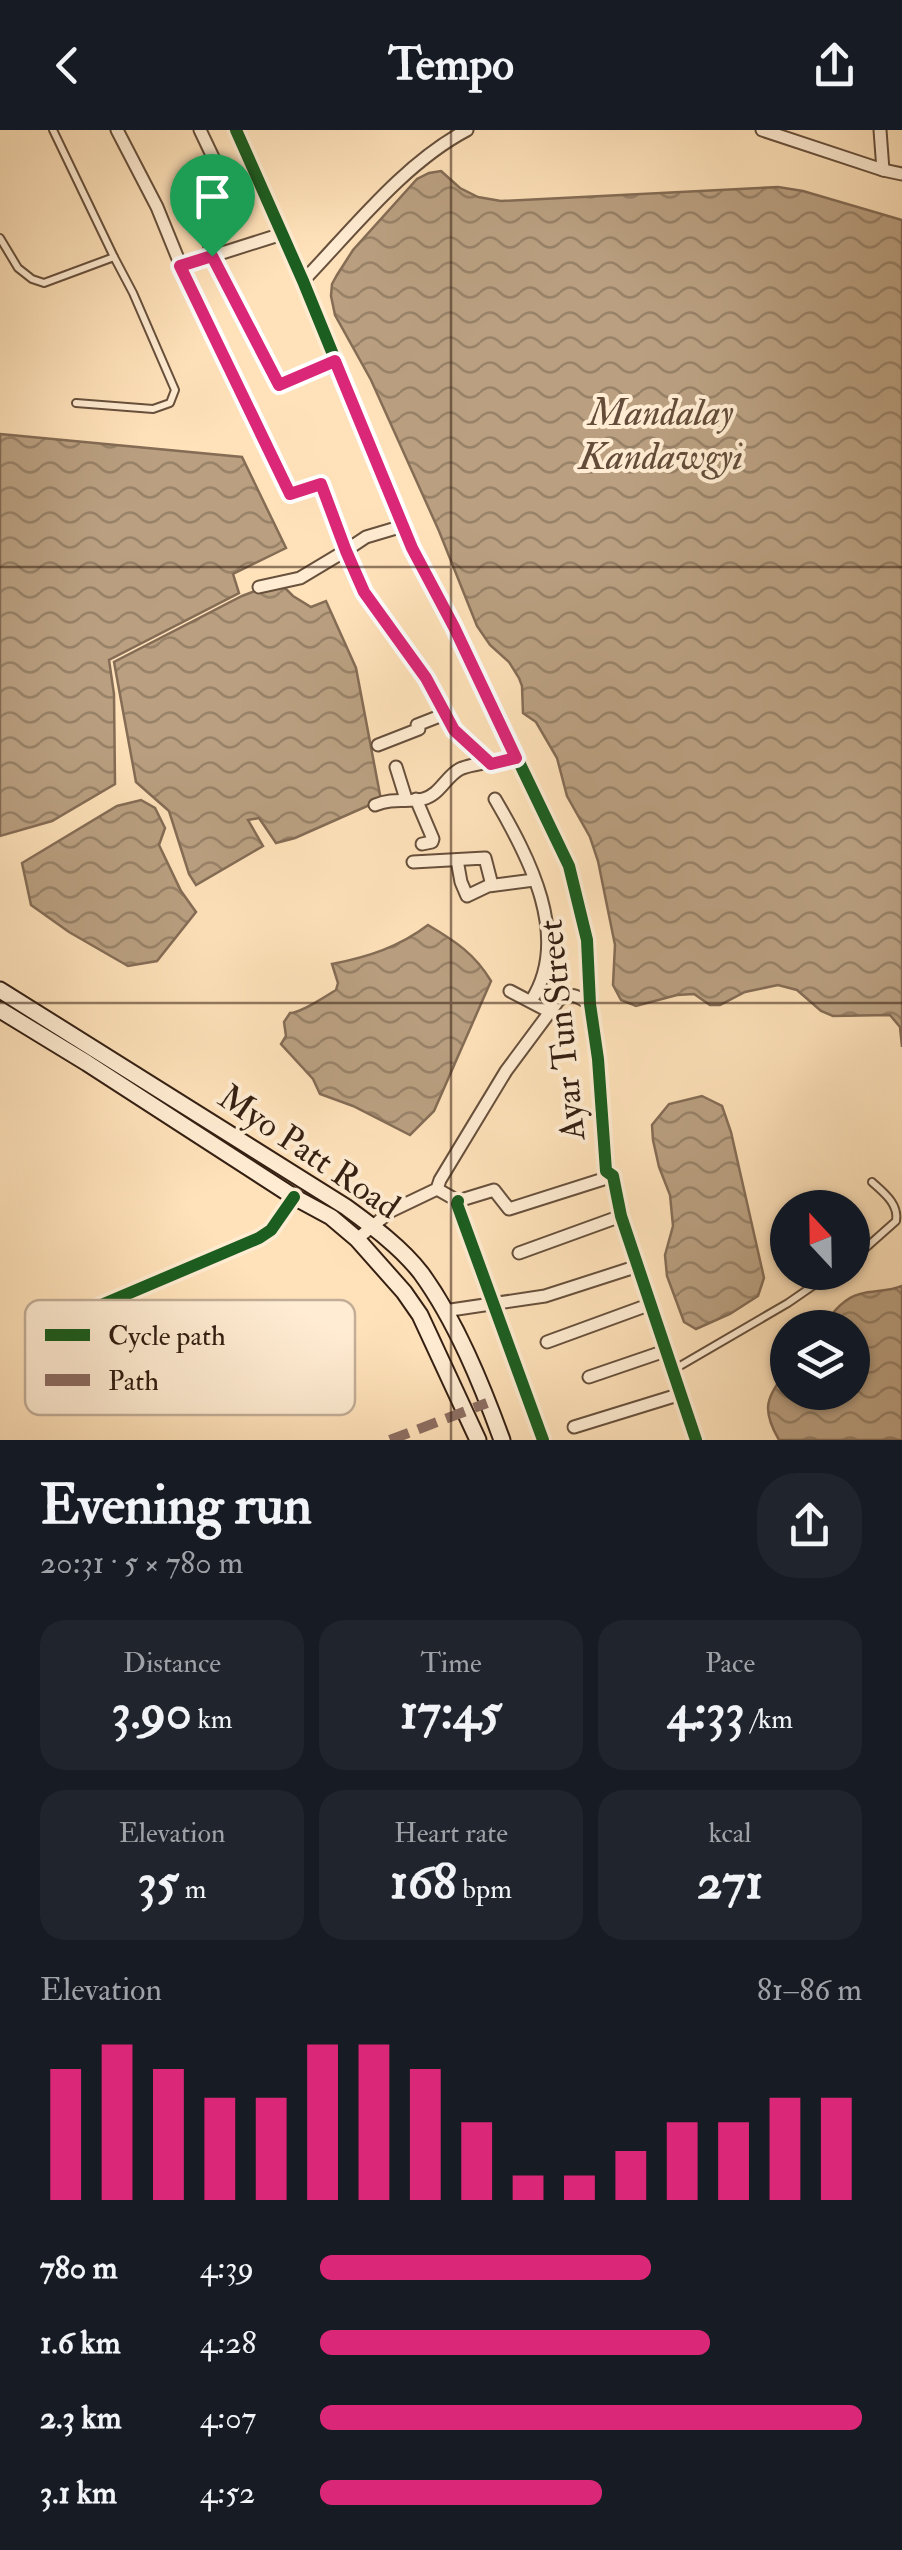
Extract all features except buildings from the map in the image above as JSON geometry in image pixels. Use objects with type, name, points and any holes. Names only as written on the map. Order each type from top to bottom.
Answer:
[{"type":"main road","name":"Myo Patt Road","points":[[0,990],[294,1197],[331,1217],[357,1239],[420,1316],[478,1440]]},
{"type":"main road","name":"Myo Patt Road","points":[[0,1010],[92,1056],[346,1207],[372,1227],[420,1272],[444,1311],[502,1440]]},
{"type":"street","points":[[116,130],[157,207],[180,266],[290,494],[321,484],[364,592],[426,678],[458,735],[491,764]]},
{"type":"street","points":[[200,130],[231,195]]},
{"type":"street","name":"Ayar Tun Street","points":[[236,130],[303,280],[403,526],[568,866],[586,940],[606,1171],[613,1176],[622,1216],[696,1440]]},
{"type":"street","points":[[303,280],[444,136],[467,130]]},
{"type":"street","points":[[880,130],[883,170]]},
{"type":"street","points":[[774,131],[902,174]]},
{"type":"street","points":[[260,184],[202,209],[213,238],[209,244],[213,256],[279,385],[335,361]]},
{"type":"street","points":[[180,266],[282,234]]},
{"type":"street","points":[[258,587],[300,578],[366,537],[403,526]]},
{"type":"street","points":[[378,746],[445,714]]},
{"type":"street","points":[[375,805],[388,800],[422,799],[434,794],[460,769],[516,758]]},
{"type":"street","points":[[396,767],[433,840],[422,844]]},
{"type":"street","points":[[495,799],[516,836],[547,914],[546,969],[531,1002]]},
{"type":"street","points":[[413,862],[485,858],[492,886]]},
{"type":"street","points":[[457,860],[467,896],[492,886],[534,880]]},
{"type":"street","points":[[510,991],[550,1012]]},
{"type":"street","points":[[357,1239],[390,1212],[437,1189],[506,1070],[566,995],[590,1004]]},
{"type":"street","points":[[437,1189],[458,1201],[494,1190],[508,1209],[613,1176]]},
{"type":"street","points":[[113,1300],[259,1238],[271,1230],[294,1197]]},
{"type":"street","points":[[458,1201],[542,1440]]},
{"type":"street","points":[[519,1253],[622,1216]]},
{"type":"street","points":[[444,1311],[545,1296],[638,1266]]},
{"type":"street","points":[[547,1342],[651,1304]]},
{"type":"street","points":[[589,1376],[666,1350]]},
{"type":"street","points":[[574,1427],[681,1394]]},
{"type":"lane","points":[[53,130],[133,293],[175,390],[170,403],[153,409],[76,403]]},
{"type":"lane","points":[[0,238],[18,268],[44,283],[114,257]]},
{"type":"lane","points":[[870,1245],[892,1226],[898,1214],[872,1182]]},
{"type":"lane","points":[[892,1226],[902,1225]]},
{"type":"lane","points":[[673,1370],[807,1290]]},
{"type":"water","name":"Mandalay Kandawgyi","points":[[441,171],[478,197],[501,201],[778,187],[902,220],[902,1047],[900,1027],[890,1015],[833,1016],[797,990],[778,985],[745,992],[720,1005],[710,1005],[694,994],[636,1006],[621,1000],[613,985],[615,945],[590,837],[567,796],[557,758],[536,722],[523,713],[519,678],[477,626],[371,380],[335,315],[332,284],[353,250],[417,179]]},
{"type":"water","points":[[0,434],[242,457],[286,548],[233,574],[239,593],[109,660],[114,694],[115,784],[52,821],[0,836]]},
{"type":"water","points":[[279,582],[311,607],[326,601],[356,668],[381,800],[276,843],[259,818],[248,820],[263,846],[196,885],[169,811],[136,782],[114,662],[242,596]]},
{"type":"water","points":[[141,800],[155,808],[165,828],[159,845],[196,912],[157,961],[128,966],[31,905],[22,863],[117,806]]},
{"type":"water","points":[[428,925],[464,949],[491,981],[434,1111],[410,1135],[320,1094],[313,1079],[281,1044],[286,1036],[284,1022],[290,1013],[336,990],[338,983],[332,964],[383,950]]},
{"type":"water","points":[[702,1096],[722,1106],[731,1132],[764,1278],[758,1296],[696,1329],[684,1322],[667,1276],[665,1255],[673,1226],[670,1195],[659,1167],[652,1125],[669,1104]]},
{"type":"water","points":[[902,1286],[902,1440],[779,1440],[768,1412],[770,1397],[770,1410],[870,1410],[870,1310],[836,1310],[854,1296]]},
{"type":"marked path","points":[[390,1440],[487,1403]]},
{"type":"cycle path","points":[[236,130],[303,281],[412,548],[569,866],[587,940],[606,1171],[613,1176],[621,1216],[696,1440]]},
{"type":"cycle path","points":[[113,1300],[259,1238],[271,1230],[294,1197]]},
{"type":"cycle path","points":[[458,1201],[543,1440]]},
{"type":"route","points":[[212,256],[279,385],[335,361],[412,548],[516,758],[491,764],[454,730],[426,678],[364,592],[321,484],[290,494],[180,266],[212,256]]}]
